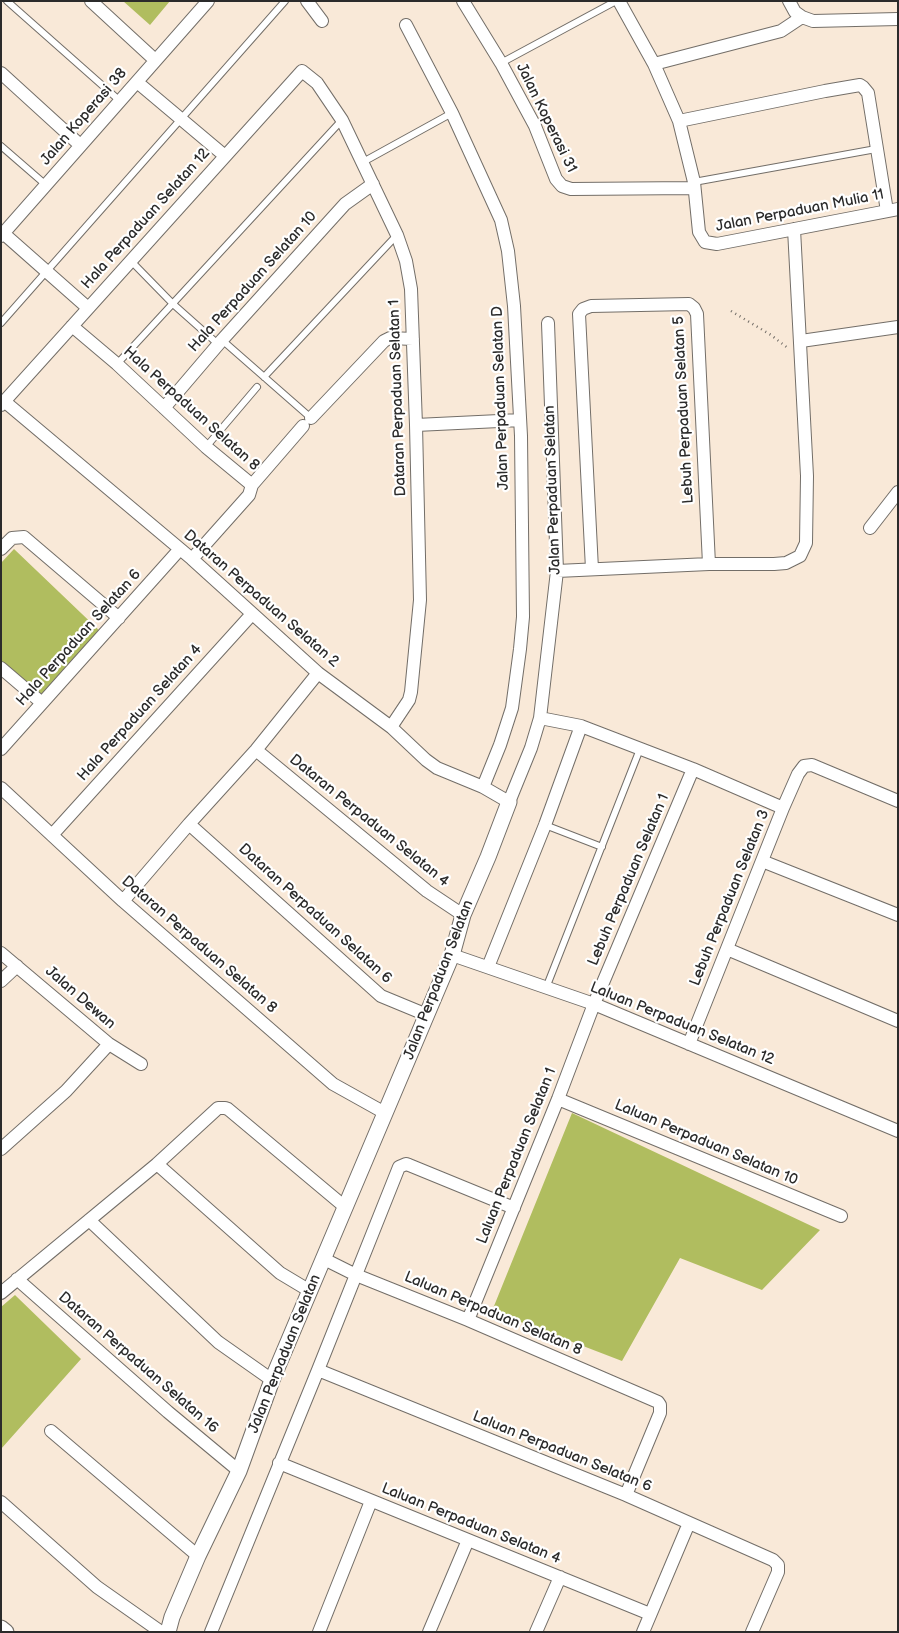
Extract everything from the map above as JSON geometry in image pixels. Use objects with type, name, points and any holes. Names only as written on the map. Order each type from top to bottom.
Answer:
[{"type":"street","points":[[91,1],[155,60]]},
{"type":"street","name":"Jalan Koperasi 38","points":[[4,229],[46,185],[208,1]]},
{"type":"street","points":[[307,1],[322,21]]},
{"type":"street","name":"Jalan Koperasi 31","points":[[463,1],[501,63],[535,126],[556,179],[562,186],[571,189],[694,185]]},
{"type":"street","points":[[618,1],[654,64],[679,122],[694,185]]},
{"type":"street","points":[[789,3],[795,12],[813,21],[898,19]]},
{"type":"street","points":[[654,64],[782,31],[802,17]]},
{"type":"street","name":"Jalan Perpaduan Selatan D","points":[[406,25],[452,113],[488,188],[501,220],[505,235],[514,306],[520,420],[523,617],[512,708],[483,787]]},
{"type":"street","name":"Hala Perpaduan Selatan 12","points":[[3,403],[302,70],[317,83]]},
{"type":"street","points":[[1,73],[80,145]]},
{"type":"street","points":[[137,82],[225,156]]},
{"type":"street","name":"Dataran Perpaduan Selatan 1","points":[[317,83],[342,120],[397,235],[406,262],[411,288],[420,600],[411,692],[408,700],[390,727]]},
{"type":"street","points":[[679,122],[860,85],[868,93],[876,149],[892,210]]},
{"type":"street","name":"Hala Perpaduan Selatan 10","points":[[164,408],[220,342],[346,204],[373,184]]},
{"type":"street","name":"Jalan Perpaduan Mulia 11","points":[[694,185],[699,232],[705,242],[717,244],[892,210]]},
{"type":"street","points":[[4,229],[47,272],[88,308]]},
{"type":"street","points":[[557,570],[786,563],[800,556],[804,550],[807,532],[807,476],[794,229]]},
{"type":"street","name":"Lebuh Perpaduan Selatan 5","points":[[592,569],[579,322],[579,314],[583,309],[590,306],[689,304],[697,314],[709,564]]},
{"type":"street","name":"Jalan Perpaduan Selatan","points":[[168,1632],[172,1617],[198,1556],[239,1471],[272,1380],[452,955],[463,915],[531,748],[540,718],[557,570],[548,324]]},
{"type":"street","name":"Hala Perpaduan Selatan 8","points":[[72,326],[117,364],[206,448],[252,485],[307,422],[384,341],[390,338],[413,339]]},
{"type":"street","points":[[801,341],[898,327]]},
{"type":"street","name":"Dataran Perpaduan Selatan 2","points":[[3,403],[192,559],[318,673],[390,727],[437,768],[483,787],[509,802]]},
{"type":"street","points":[[416,425],[520,420]]},
{"type":"street","points":[[192,559],[249,495],[252,485]]},
{"type":"street","points":[[870,528],[898,492]]},
{"type":"street","points":[[1,549],[12,538],[24,537],[119,618]]},
{"type":"street","name":"Hala Perpaduan Selatan 6","points":[[1,749],[180,549]]},
{"type":"street","name":"Hala Perpaduan Selatan 4","points":[[52,834],[252,614]]},
{"type":"street","points":[[1,668],[42,703]]},
{"type":"street","points":[[123,901],[256,750],[318,673]]},
{"type":"street","points":[[540,718],[581,726],[693,769],[783,808]]},
{"type":"street","points":[[488,967],[581,726]]},
{"type":"street","name":"Dataran Perpaduan Selatan 4","points":[[256,750],[427,891],[463,915]]},
{"type":"street","name":"Lebuh Perpaduan Selatan 3","points":[[689,1044],[783,808],[798,774],[804,766],[812,765],[898,801]]},
{"type":"street","name":"Lebuh Perpaduan Selatan 1","points":[[594,1004],[693,769]]},
{"type":"street","name":"Dataran Perpaduan Selatan 8","points":[[1,788],[123,901],[333,1084],[385,1113]]},
{"type":"street","name":"Dataran Perpaduan Selatan 6","points":[[190,824],[381,996],[427,1015]]},
{"type":"street","points":[[762,861],[898,915]]},
{"type":"street","points":[[728,949],[898,1021]]},
{"type":"street","name":"Jalan Dewan","points":[[1,953],[108,1044],[142,1064]]},
{"type":"street","name":"Laluan Perpaduan Selatan 12","points":[[452,955],[594,1004],[898,1131]]},
{"type":"street","points":[[1,981],[17,966]]},
{"type":"street","name":"Laluan Perpaduan Selatan 1","points":[[468,1320],[558,1099],[594,1004]]},
{"type":"street","points":[[1,1149],[66,1091],[108,1044]]},
{"type":"street","name":"Laluan Perpaduan Selatan 10","points":[[558,1099],[841,1216]]},
{"type":"street","points":[[1,1292],[157,1164],[218,1108],[228,1110],[345,1207]]},
{"type":"street","points":[[157,1164],[280,1273],[310,1291]]},
{"type":"street","points":[[211,1632],[397,1170],[402,1165],[409,1165],[514,1208]]},
{"type":"street","points":[[89,1220],[218,1342],[272,1380]]},
{"type":"street","name":"Laluan Perpaduan Selatan 8","points":[[324,1259],[356,1275],[468,1320],[650,1398],[660,1405],[660,1413],[626,1495]]},
{"type":"street","name":"Dataran Perpaduan Selatan 16","points":[[17,1279],[168,1412],[239,1471]]},
{"type":"street","name":"Laluan Perpaduan Selatan 6","points":[[318,1370],[626,1495],[773,1560],[778,1565],[776,1577],[752,1632]]},
{"type":"street","points":[[51,1431],[198,1556]]},
{"type":"street","name":"Laluan Perpaduan Selatan 4","points":[[279,1463],[650,1614]]},
{"type":"street","points":[[319,1632],[371,1501]]},
{"type":"street","points":[[1,1502],[97,1587],[161,1632]]},
{"type":"street","points":[[643,1632],[689,1523]]},
{"type":"street","points":[[429,1632],[468,1540]]},
{"type":"street","points":[[536,1632],[560,1577]]},
{"type":"street","points":[[1,1628],[6,1632]]},
{"type":"lane","points":[[7,1],[120,100]]},
{"type":"lane","points":[[1,323],[285,1]]},
{"type":"lane","points":[[501,63],[618,1]]},
{"type":"lane","points":[[362,162],[452,113]]},
{"type":"lane","points":[[117,364],[342,120]]},
{"type":"lane","points":[[1,146],[46,185]]},
{"type":"lane","points":[[694,185],[876,149]]},
{"type":"lane","points":[[264,377],[397,235]]},
{"type":"lane","points":[[131,261],[173,304],[264,377],[307,422]]},
{"type":"lane","points":[[206,448],[257,387]]},
{"type":"lane","points":[[546,988],[640,748]]},
{"type":"lane","points":[[544,824],[602,847]]},
{"type":"path","points":[[731,311],[771,335],[802,359]]},
{"type":"green space","points":[[123,1],[170,1],[150,25]]},
{"type":"green space","points":[[14,549],[104,635],[41,700],[1,664],[1,563]]},
{"type":"green space","points":[[572,1113],[820,1230],[762,1290],[680,1258],[622,1361],[492,1311]]},
{"type":"green space","points":[[15,1295],[81,1359],[1,1449],[1,1307]]}]
